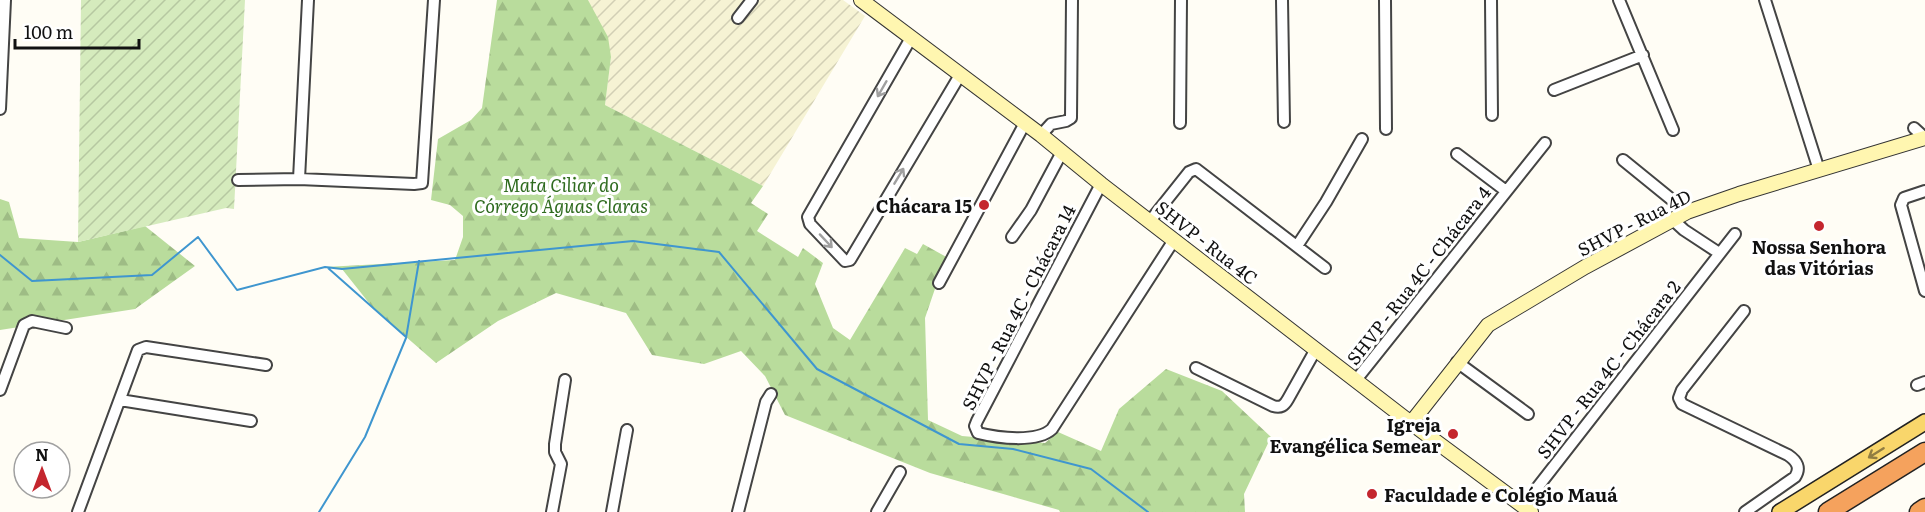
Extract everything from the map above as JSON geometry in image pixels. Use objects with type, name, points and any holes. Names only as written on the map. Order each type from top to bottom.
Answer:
[{"type":"highway","points":[[1828,512],[1925,452]]},
{"type":"highway","points":[[1919,512],[1925,508]]},
{"type":"main road","points":[[1780,512],[1925,422]]},
{"type":"street","points":[[0,109],[5,0]]},
{"type":"street","points":[[299,179],[308,0]]},
{"type":"street","points":[[237,180],[299,179],[414,184],[423,181],[434,0]]},
{"type":"street","points":[[738,18],[752,0]]},
{"type":"street","name":"SHVP - Rua 4C","points":[[861,0],[1041,135],[1101,184],[1411,423],[1527,509]]},
{"type":"street","points":[[1041,135],[1051,123],[1071,118],[1072,0]]},
{"type":"street","points":[[1180,123],[1181,0]]},
{"type":"street","points":[[1282,0],[1284,122]]},
{"type":"street","points":[[1385,0],[1386,129]]},
{"type":"street","points":[[1491,0],[1492,115]]},
{"type":"street","points":[[1619,0],[1673,130]]},
{"type":"street","points":[[1765,0],[1819,170]]},
{"type":"street","points":[[911,38],[808,214],[808,222],[846,261],[850,260],[960,75]]},
{"type":"street","points":[[1554,90],[1643,55]]},
{"type":"street","points":[[939,283],[1024,123]]},
{"type":"street","points":[[1298,246],[1362,139]]},
{"type":"street","name":"SHVP - Rua 4D","points":[[1411,423],[1481,332],[1496,319],[1672,219],[1687,212],[1921,139]]},
{"type":"street","name":"SHVP - Rua 4C - Chácara 4","points":[[1356,380],[1545,143]]},
{"type":"street","points":[[1012,237],[1031,210],[1062,152]]},
{"type":"street","name":"SHVP - Rua 4C - Chácara 4","points":[[1457,154],[1506,191]]},
{"type":"street","points":[[1623,160],[1687,212]]},
{"type":"street","points":[[1150,221],[1189,172],[1196,169],[1325,268]]},
{"type":"street","name":"SHVP - Rua 4C - Chácara 14","points":[[1101,184],[977,421],[975,426],[978,433],[990,436],[1037,437],[1052,429],[1174,240]]},
{"type":"street","points":[[1924,287],[1901,205],[1904,198],[1925,191]]},
{"type":"street","points":[[1672,219],[1684,230],[1719,253]]},
{"type":"street","name":"SHVP - Rua 4C - Chácara 2","points":[[1527,509],[1735,234]]},
{"type":"street","points":[[1744,311],[1682,390],[1679,398],[1682,404],[1788,455],[1796,462],[1798,469],[1795,477],[1745,512]]},
{"type":"street","points":[[0,390],[24,325],[32,321],[66,328]]},
{"type":"street","points":[[78,512],[137,353],[143,347],[266,365]]},
{"type":"street","points":[[1196,368],[1273,406],[1280,407],[1285,404],[1316,349]]},
{"type":"street","points":[[1457,362],[1528,414]]},
{"type":"street","points":[[552,512],[561,464],[555,452],[555,444],[565,380]]},
{"type":"street","points":[[738,512],[766,402],[771,394]]},
{"type":"street","points":[[120,400],[251,421]]},
{"type":"street","points":[[612,512],[627,430]]},
{"type":"street","points":[[877,512],[900,472]]},
{"type":"shaded area","points":[[588,0],[843,0],[865,16],[763,186],[605,105],[611,57]]},
{"type":"green space","points":[[81,0],[245,0],[234,209],[226,208],[78,242]]},
{"type":"green space","name":"Mata Ciliar do Córrego Águas Claras","points":[[497,0],[588,0],[608,37],[611,57],[605,105],[763,186],[751,203],[768,214],[757,231],[798,257],[803,248],[823,263],[815,284],[833,328],[850,340],[905,248],[917,254],[923,244],[950,259],[938,280],[925,318],[928,420],[962,436],[1045,443],[1058,432],[1101,451],[1119,409],[1166,369],[1222,391],[1271,437],[1244,494],[1245,512],[1060,512],[930,473],[785,415],[765,376],[741,351],[704,364],[652,355],[626,313],[556,293],[498,321],[436,363],[373,308],[342,269],[325,267],[455,260],[463,237],[463,216],[450,205],[431,200],[438,139],[471,120],[482,108]]},
{"type":"green space","points":[[0,199],[9,202],[19,238],[78,242],[145,226],[195,266],[135,309],[0,330]]},
{"type":"waterway","points":[[0,255],[32,281],[152,275],[198,237],[237,290],[325,267],[342,269],[633,241],[719,252],[817,369],[959,444],[1013,449],[1091,469],[1148,512]]},
{"type":"waterway","points":[[319,512],[365,437],[406,338],[419,261]]},
{"type":"waterway","points":[[328,268],[406,337]]},
{"type":"place","name":"Chácara 15","points":[[984,205]]},
{"type":"place","name":"Nossa Senhora das Vitórias","points":[[1819,226]]},
{"type":"place","name":"Igreja Evangélica Semear","points":[[1453,434]]},
{"type":"place","name":"Faculdade e Colégio Mauá","points":[[1372,494]]}]
